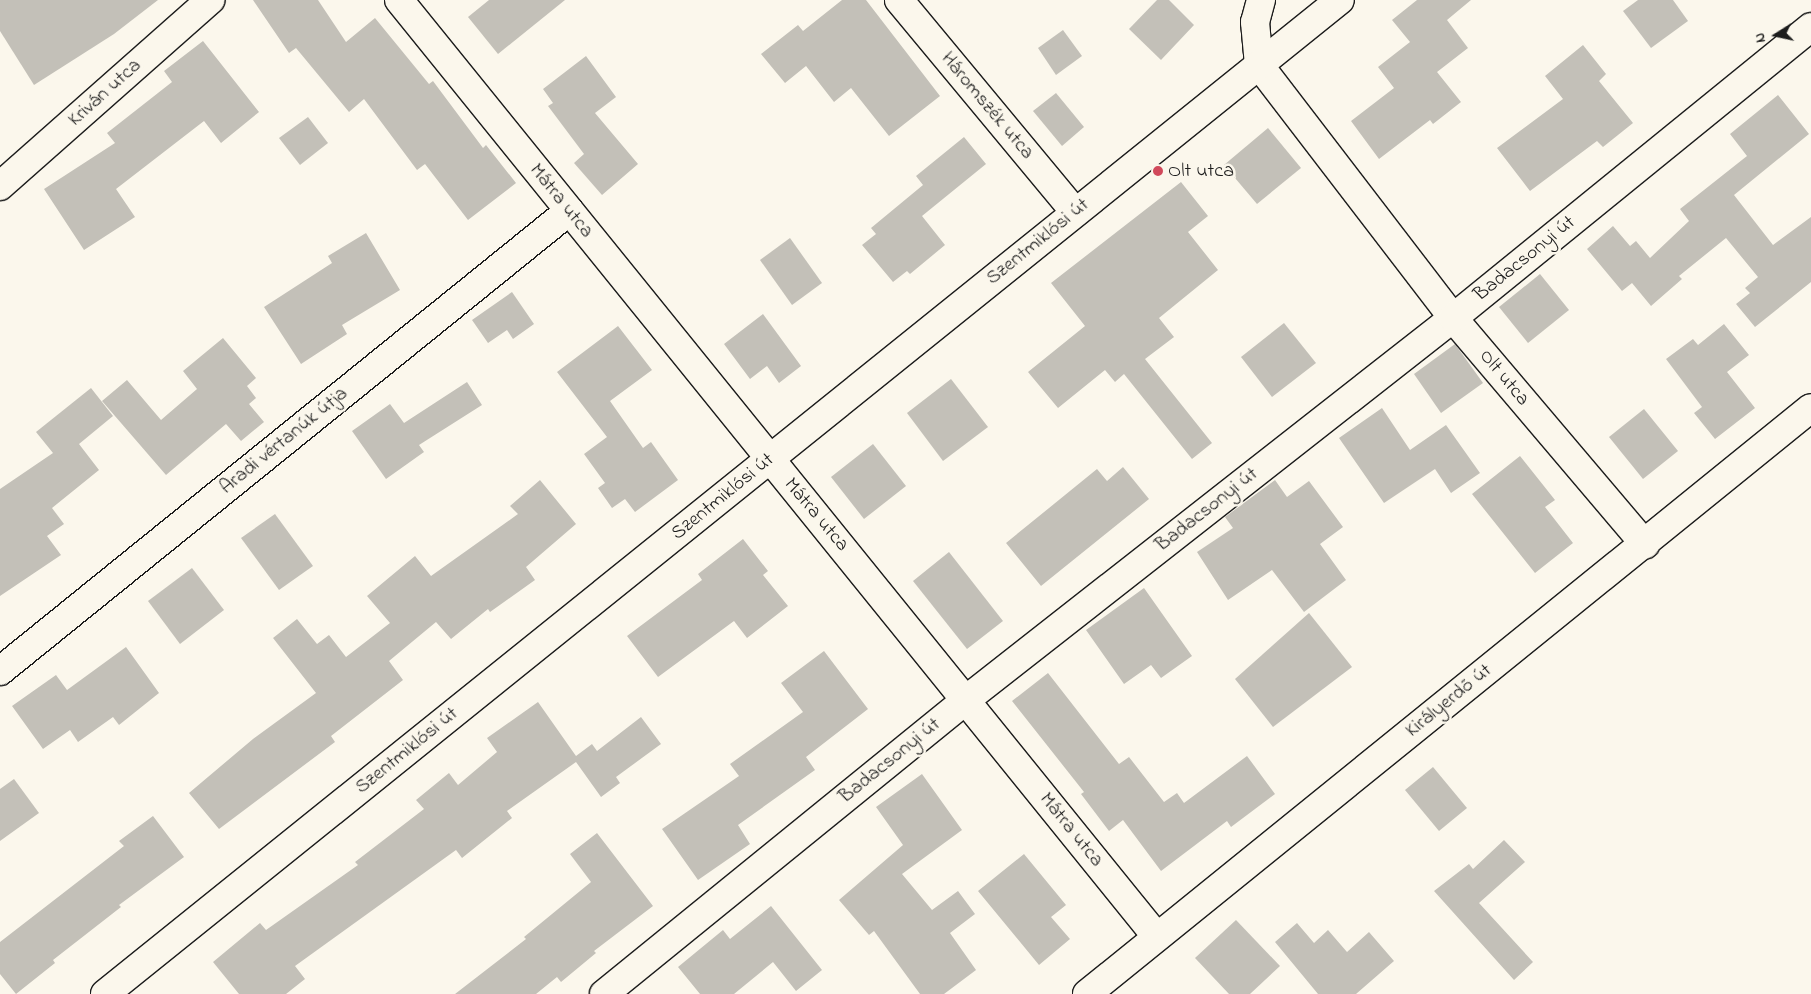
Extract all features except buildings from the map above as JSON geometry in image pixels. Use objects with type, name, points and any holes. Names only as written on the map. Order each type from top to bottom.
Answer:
[{"type":"street","name":"Kriván utca","points":[[0,186],[210,0]]},
{"type":"street","name":"Mátra utca","points":[[400,0],[769,460],[967,699],[1157,937]]},
{"type":"street","name":"Háromszék utca","points":[[899,0],[1075,212]]},
{"type":"street","points":[[1259,65],[1255,22],[1261,0]]},
{"type":"street","name":"Szentmiklósi út","points":[[105,994],[1340,0]]},
{"type":"street","name":"Badacsonyi út","points":[[604,994],[967,699],[1453,318],[1811,27]]},
{"type":"street","name":"Olt utca","points":[[1259,65],[1453,318],[1645,544]]},
{"type":"street","name":"Aradi vértanúk útja","points":[[0,671],[569,211]]},
{"type":"street","name":"Királyerdő út","points":[[1087,994],[1811,408]]},
{"type":"place","name":"Olt utca","points":[[1158,171]]}]
